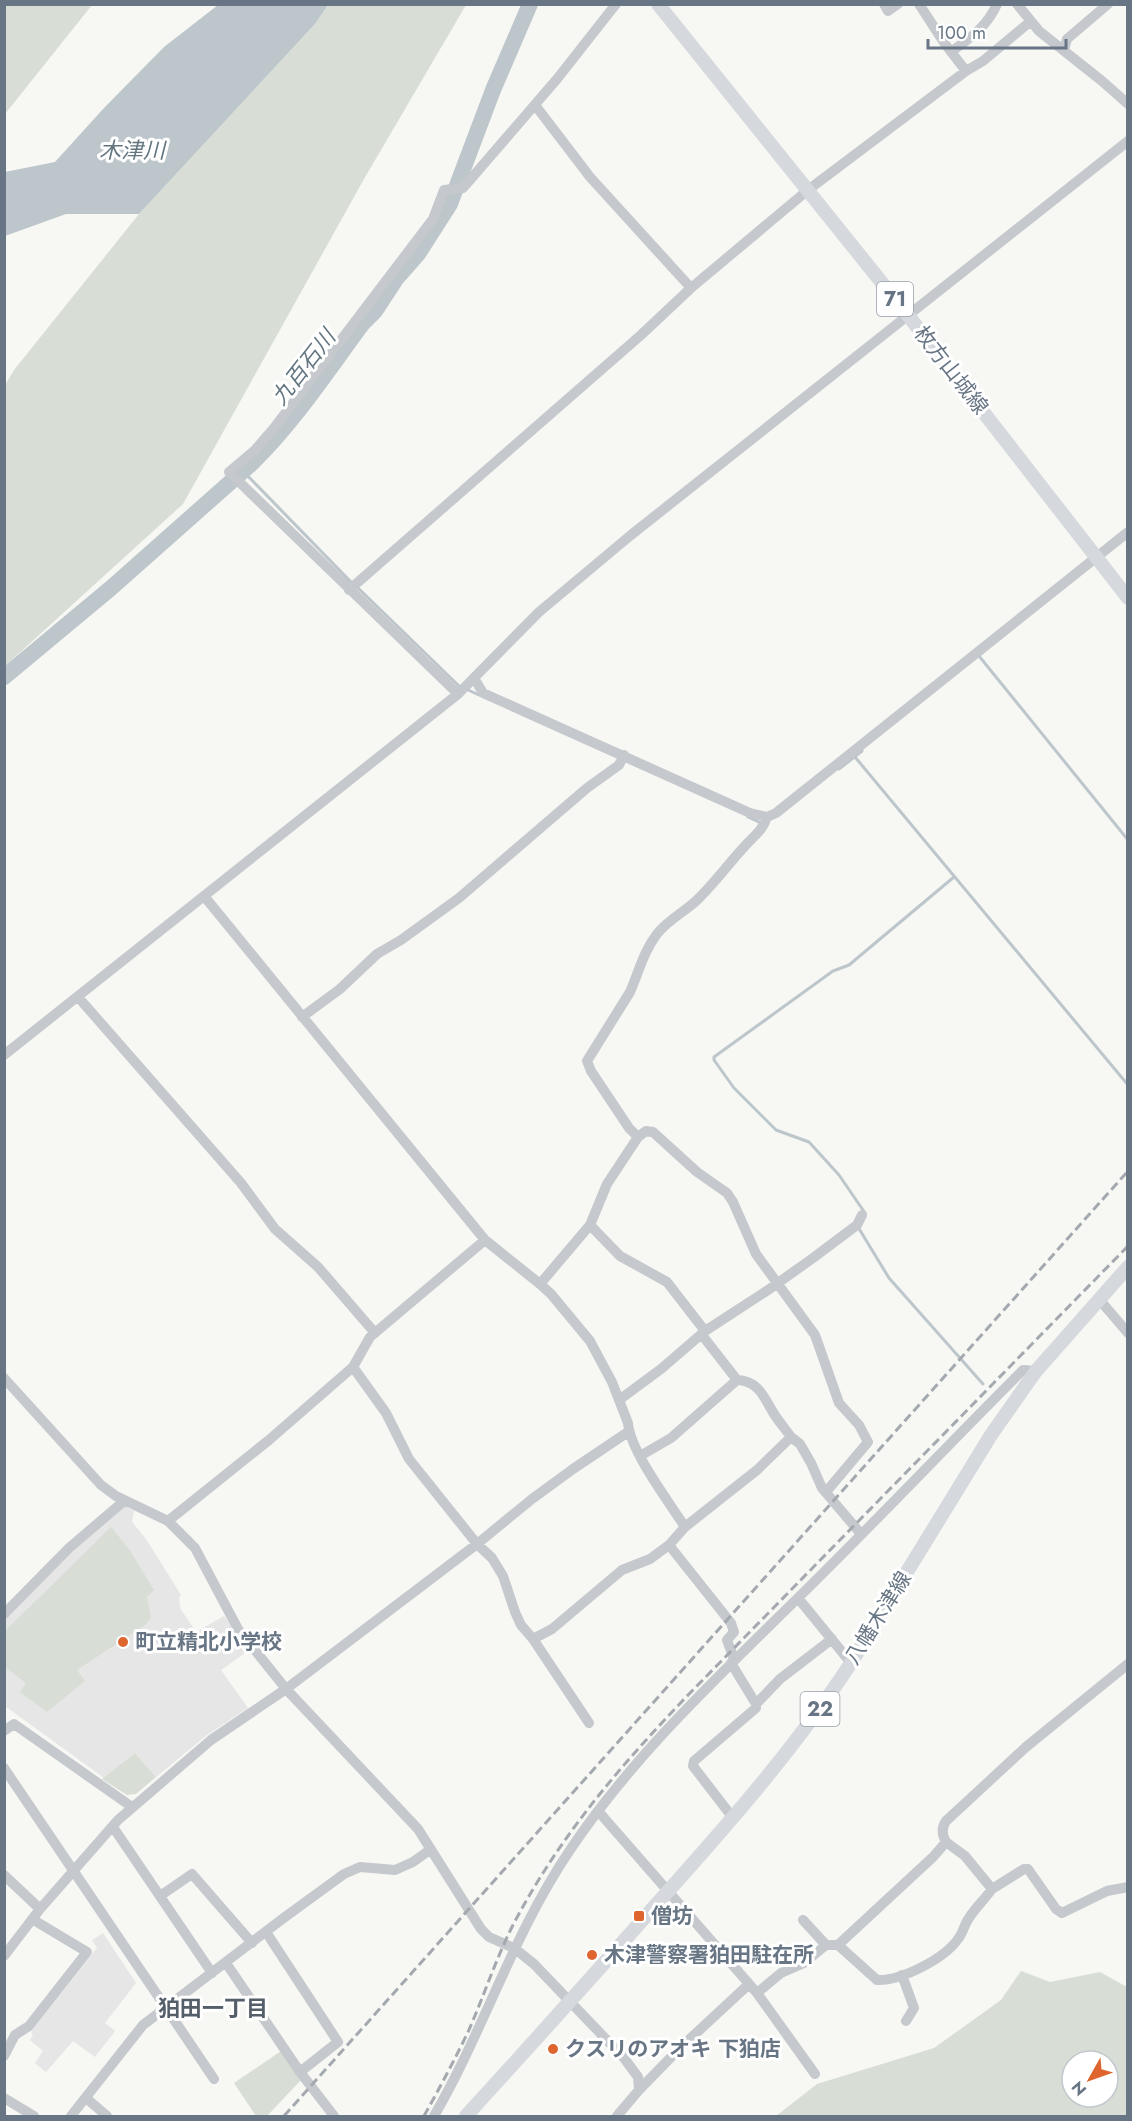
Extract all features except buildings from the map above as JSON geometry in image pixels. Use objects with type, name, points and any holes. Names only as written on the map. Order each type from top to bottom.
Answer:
[{"type":"main road","name":"枚方山城線","points":[[658,4],[907,314],[1128,598]]},
{"type":"main road","name":"八幡木津線","points":[[466,2116],[669,1891],[733,1818],[803,1732],[851,1663],[991,1436],[1036,1371],[1098,1298],[1128,1267]]},
{"type":"street","points":[[458,694],[228,472],[255,450],[315,375],[432,219],[444,189],[463,188],[535,105],[616,4]]},
{"type":"street","points":[[884,4],[888,11],[898,4]]},
{"type":"street","points":[[919,4],[966,71]]},
{"type":"street","points":[[951,51],[981,29],[991,18],[997,4]]},
{"type":"street","points":[[1017,4],[1031,21],[1128,105]]},
{"type":"street","points":[[1064,50],[1067,39],[1108,5]]},
{"type":"street","points":[[350,590],[641,335],[691,288],[808,190],[966,71],[983,61],[1031,21]]},
{"type":"street","points":[[535,105],[590,177],[691,288]]},
{"type":"street","points":[[4,1055],[458,694],[539,612],[572,584],[907,314],[1128,141]]},
{"type":"street","points":[[638,1137],[623,1119],[591,1071],[587,1061],[630,992],[638,968],[658,933],[695,902],[721,876],[744,847],[764,827],[767,818],[1128,532]]},
{"type":"street","points":[[474,678],[483,693],[750,813],[767,818]]},
{"type":"street","points":[[302,1017],[340,989],[377,954],[401,940],[459,898],[587,788],[619,765],[624,755]]},
{"type":"street","points":[[204,896],[485,1240],[551,1294],[590,1341],[602,1359],[628,1423],[628,1432],[640,1456],[685,1527]]},
{"type":"street","points":[[78,997],[241,1183],[276,1229],[318,1267],[375,1333]]},
{"type":"street","points":[[540,1284],[590,1225],[607,1184],[638,1137],[646,1131],[653,1132],[697,1172],[727,1193],[756,1254],[815,1335],[839,1403],[860,1425],[868,1442],[826,1492]]},
{"type":"street","points":[[619,1400],[704,1333],[777,1284],[857,1225],[862,1215]]},
{"type":"street","points":[[590,1225],[620,1256],[667,1282],[737,1380],[749,1382],[760,1389],[791,1437],[801,1444],[822,1488],[861,1534]]},
{"type":"street","points":[[168,1521],[269,1440],[352,1367],[370,1337],[485,1240]]},
{"type":"street","points":[[1098,1298],[1128,1334]]},
{"type":"street","points":[[352,1367],[386,1413],[409,1459],[477,1544],[492,1558],[503,1576],[521,1626],[589,1723]]},
{"type":"street","points":[[434,2116],[465,2057],[514,1948],[550,1880],[598,1811],[642,1757],[733,1661],[1023,1370],[1036,1371]]},
{"type":"street","points":[[4,1378],[94,1479],[124,1501],[168,1521],[195,1548],[238,1629],[286,1689],[418,1829],[481,1929],[489,1936],[514,1948],[534,1964],[624,2058],[638,2077],[639,2090]]},
{"type":"street","points":[[640,1456],[671,1438],[737,1380]]},
{"type":"street","points":[[4,1956],[40,1909],[132,1807],[211,1740],[286,1689],[564,1475],[628,1432]]},
{"type":"street","points":[[533,1640],[552,1629],[622,1570],[650,1559],[669,1545],[685,1527],[758,1470],[791,1437]]},
{"type":"street","points":[[4,1614],[69,1548],[124,1501]]},
{"type":"street","points":[[669,1545],[731,1623],[734,1632],[727,1640],[733,1661],[756,1704]]},
{"type":"street","points":[[798,1598],[851,1663]]},
{"type":"street","points":[[733,1818],[693,1766],[694,1761],[756,1708],[756,1704],[780,1679],[832,1639]]},
{"type":"street","points":[[992,1889],[965,1856],[946,1842],[943,1837],[943,1826],[946,1821],[1026,1747],[1128,1664]]},
{"type":"street","points":[[4,1731],[14,1724],[132,1807]]},
{"type":"street","points":[[4,1768],[214,2079]]},
{"type":"street","points":[[598,1811],[757,1993],[815,2074]]},
{"type":"street","points":[[113,1827],[212,1973]]},
{"type":"street","points":[[757,1993],[782,1973],[804,1963],[832,1945],[933,1857],[946,1842]]},
{"type":"street","points":[[71,2116],[143,2025],[344,1874],[360,1867],[395,1870],[413,1862],[431,1849]]},
{"type":"street","points":[[803,1920],[877,1980],[902,1975],[948,1951],[959,1939],[969,1918],[992,1889],[1024,1869],[1028,1869],[1056,1910],[1062,1913],[1107,1891],[1128,1887]]},
{"type":"street","points":[[160,1896],[192,1874],[252,1943]]},
{"type":"street","points":[[4,1875],[40,1909]]},
{"type":"street","points":[[4,2056],[9,2036],[29,2026],[87,1952],[32,1919]]},
{"type":"street","points":[[266,1932],[338,2042],[300,2073]]},
{"type":"street","points":[[226,1963],[300,2073],[334,2116]]},
{"type":"street","points":[[902,1975],[914,2008],[906,2021]]},
{"type":"street","points":[[618,2116],[639,2090],[705,2023],[748,1984]]},
{"type":"street","points":[[4,2098],[34,2116]]},
{"type":"street","points":[[86,2098],[107,2116]]},
{"type":"shaded area","points":[[4,5],[92,5],[5,114]]},
{"type":"shaded area","points":[[328,5],[466,5],[364,179],[183,504],[5,666],[4,387],[14,370],[139,214],[315,24]]},
{"type":"shaded area","name":"町立精北小学校","points":[[123,1505],[134,1511],[132,1522],[146,1539],[181,1595],[179,1597],[180,1608],[196,1632],[224,1616],[248,1651],[221,1670],[248,1708],[207,1735],[156,1777],[135,1753],[104,1778],[5,1706],[5,1617],[71,1551]]},
{"type":"shaded area","points":[[111,1527],[129,1549],[154,1590],[147,1597],[151,1618],[145,1625],[77,1670],[85,1681],[47,1712],[20,1692],[26,1683],[5,1667],[5,1631]]},
{"type":"shaded area","points":[[135,1753],[156,1777],[136,1794],[127,1795],[102,1779]]},
{"type":"shaded area","points":[[103,1933],[136,1983],[105,2023],[115,2031],[95,2057],[73,2041],[46,2072],[35,2063],[43,2051],[30,2040],[33,2035],[31,2032],[97,1948],[92,1940]]},
{"type":"shaded area","points":[[1021,1971],[1050,1982],[1100,1972],[1127,1987],[1127,2116],[776,2116],[817,2084],[934,2048],[1001,2000]]},
{"type":"shaded area","points":[[281,2051],[301,2080],[267,2116],[256,2116],[234,2083]]},
{"type":"water","name":"木津川","points":[[218,5],[328,5],[315,24],[139,214],[66,214],[5,236],[5,172],[55,162],[164,47]]},
{"type":"waterway","name":"九百石川","points":[[4,677],[111,588],[252,463],[296,413],[363,323],[375,311],[396,279],[418,254],[450,204],[493,90],[530,4]]},
{"type":"waterway","points":[[242,470],[352,583]]},
{"type":"waterway","points":[[357,587],[460,687]]},
{"type":"waterway","points":[[979,656],[1128,840]]},
{"type":"waterway","points":[[466,689],[479,695]]},
{"type":"waterway","points":[[839,769],[862,751]]},
{"type":"waterway","points":[[855,757],[1128,1085]]},
{"type":"waterway","points":[[748,817],[761,823]]},
{"type":"waterway","points":[[865,1213],[839,1175],[809,1142],[776,1130],[734,1088],[714,1057],[833,971],[849,965],[954,877]]},
{"type":"waterway","points":[[858,1227],[889,1278],[983,1384]]},
{"type":"railway","points":[[284,2116],[1128,1171]]},
{"type":"railway","points":[[424,2116],[468,2032],[514,1923],[572,1830],[616,1774],[690,1693],[1128,1246]]},
{"type":"place","name":"町立精北小学校","points":[[123,1642]]},
{"type":"place","name":"僧坊","points":[[639,1916]]},
{"type":"place","name":"木津警察署狛田駐在所","points":[[592,1955]]},
{"type":"place","name":"クスリのアオキ 下狛店","points":[[553,2049]]},
{"type":"district","name":"狛田一丁目","points":[[213,2008]]}]
